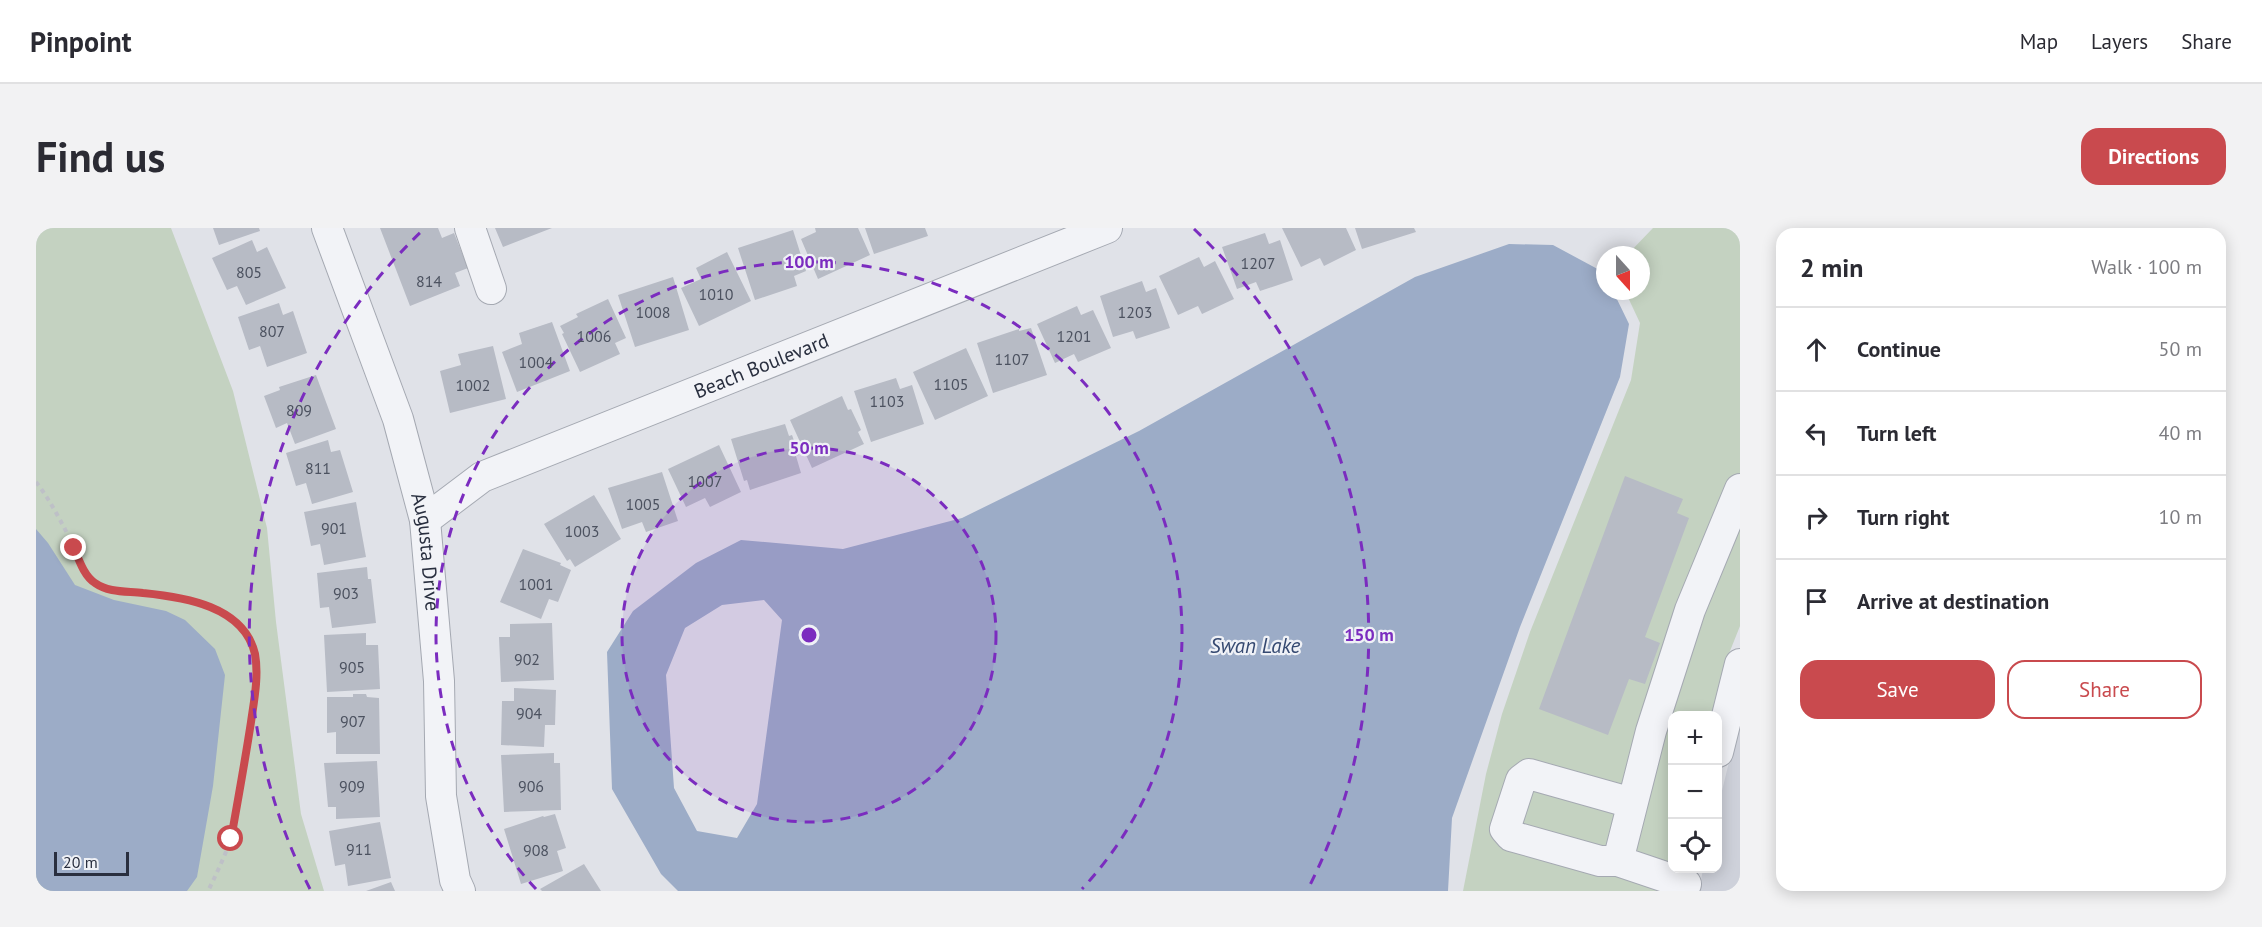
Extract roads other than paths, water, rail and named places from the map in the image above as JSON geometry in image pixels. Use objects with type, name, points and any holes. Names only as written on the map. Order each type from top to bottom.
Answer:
[{"type":"street","name":"Augusta Drive","points":[[327,228],[398,419],[425,520],[439,681],[441,796],[455,880],[460,891]]},
{"type":"street","points":[[470,228],[491,289]]},
{"type":"street","name":"Beach Boulevard","points":[[425,520],[482,477],[1107,228]]},
{"type":"street","points":[[1618,861],[1651,730],[1690,610],[1740,489]]},
{"type":"street","points":[[1722,736],[1740,664]]},
{"type":"street","points":[[1632,803],[1529,774],[1521,780],[1505,829],[1511,836],[1600,861],[1618,861],[1687,881]]},
{"type":"water","name":"Swan Lake","points":[[1509,244],[1553,245],[1596,268],[1596,300],[1617,300],[1629,324],[1620,377],[1520,627],[1452,818],[1448,891],[678,891],[661,874],[612,789],[607,652],[633,611],[696,563],[741,540],[843,549],[962,518],[1139,431],[1415,277]],"holes":[[[764,600],[782,620],[757,804],[737,838],[697,831],[674,788],[666,675],[685,628],[722,605]]]},
{"type":"water","points":[[36,529],[48,543],[75,585],[114,600],[166,611],[185,620],[215,649],[225,675],[213,786],[197,877],[187,891],[36,891]]}]
